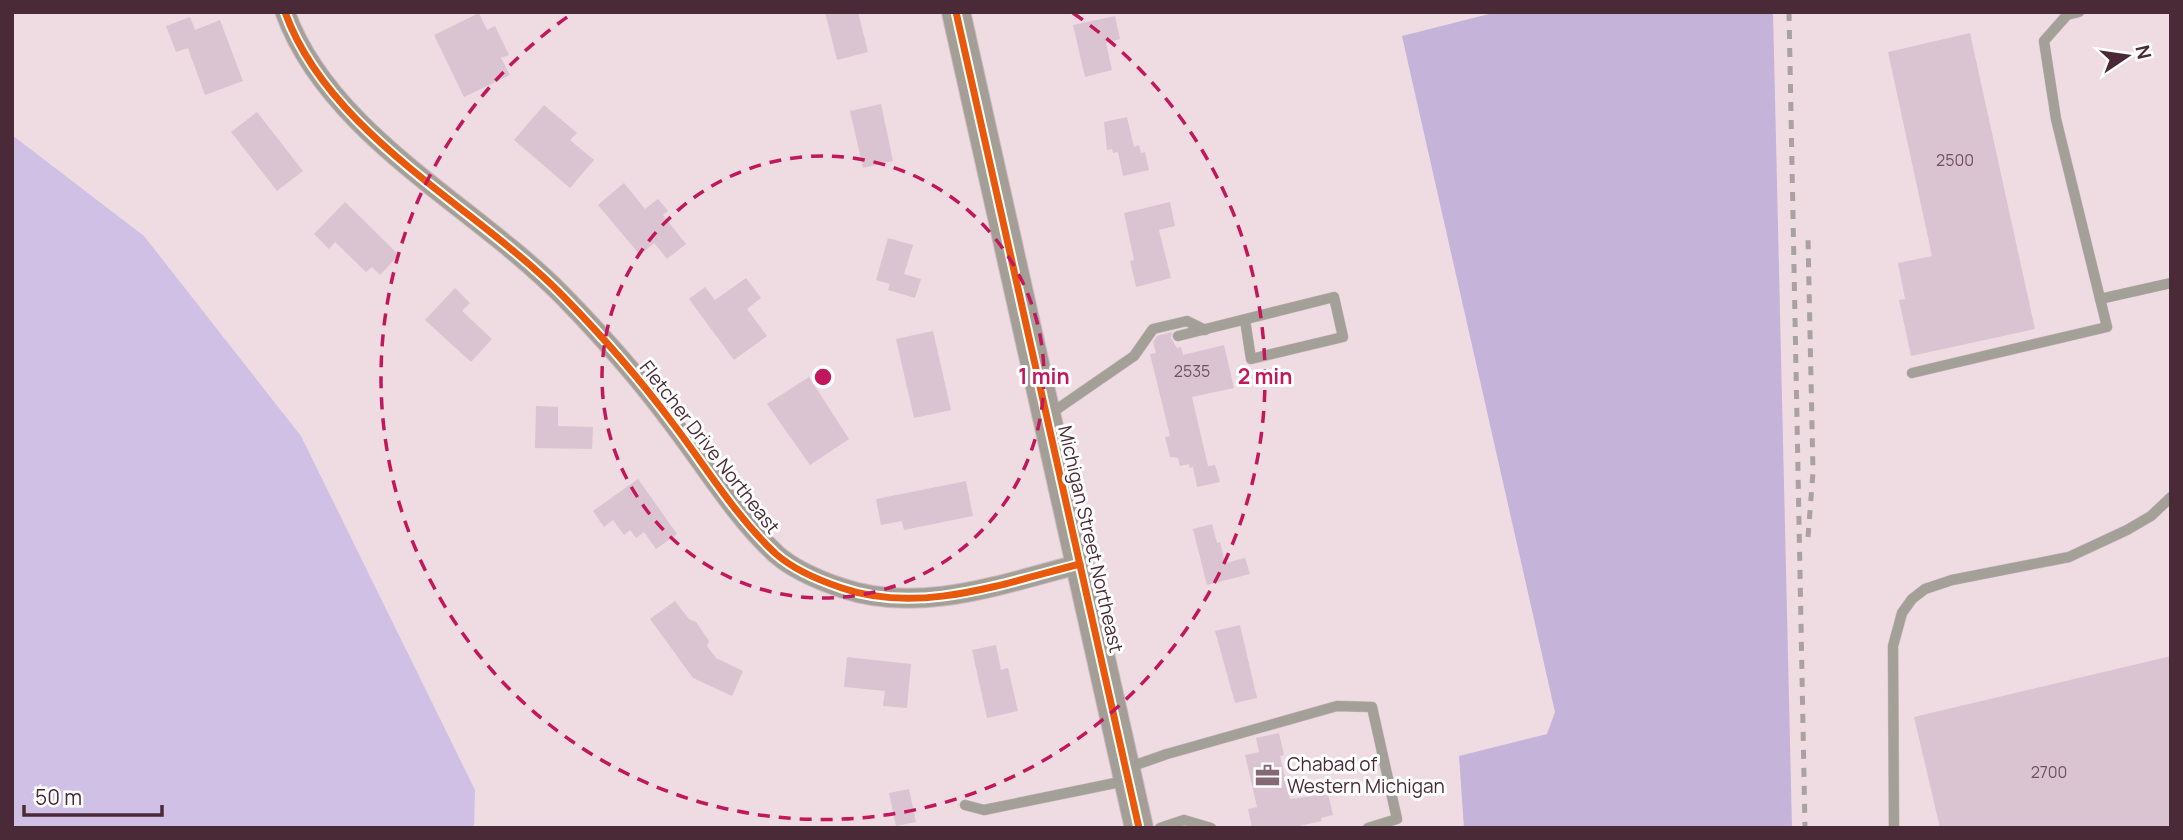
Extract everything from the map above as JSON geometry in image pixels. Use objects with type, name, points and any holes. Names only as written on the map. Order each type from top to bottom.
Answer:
[{"type":"main road","name":"Michigan Street Northeast","points":[[956,12],[1139,828]]},
{"type":"street","name":"Fletcher Drive Northeast","points":[[285,12],[302,46],[350,113],[387,149],[563,295],[635,376],[747,523],[778,556],[842,588],[878,597],[905,599],[955,594],[1080,564]]},
{"type":"lane","points":[[1912,373],[2107,327],[2056,119],[2043,41],[2067,15],[2078,12]]},
{"type":"lane","points":[[2100,299],[2171,283]]},
{"type":"lane","points":[[1178,336],[1334,297],[1343,337],[1251,359],[1245,320]]},
{"type":"lane","points":[[1047,416],[1134,356],[1153,329],[1187,321],[1205,330]]},
{"type":"lane","points":[[1894,828],[1893,646],[1902,613],[1912,599],[1924,589],[1952,580],[2069,557],[2151,516],[2171,497]]},
{"type":"lane","points":[[965,804],[984,810],[1127,775],[1167,754],[1337,706],[1371,707],[1397,819],[1368,828]]},
{"type":"lane","points":[[1160,828],[1184,820],[1211,828]]},
{"type":"shaded area","points":[[1497,12],[1773,12],[1792,828],[1464,828],[1459,756],[1547,734],[1555,712],[1402,36]]},
{"type":"shaded area","points":[[12,135],[144,236],[301,436],[475,790],[474,828],[12,828]]},
{"type":"building","points":[[825,12],[858,12],[868,52],[837,60]]},
{"type":"building","points":[[479,13],[487,30],[495,26],[509,55],[501,58],[510,75],[464,97],[434,35]]},
{"type":"building","points":[[1115,16],[1120,39],[1106,43],[1112,70],[1085,77],[1073,25]]},
{"type":"building","points":[[190,17],[195,30],[220,20],[243,81],[205,95],[188,48],[176,52],[166,26]]},
{"type":"building","points":[[1970,33],[2035,329],[1911,356],[1899,300],[1905,299],[1898,263],[1932,256],[1888,52]]},
{"type":"building","points":[[881,104],[893,161],[863,168],[850,111]]},
{"type":"building","points":[[544,105],[577,133],[570,140],[594,160],[570,188],[514,140]]},
{"type":"building","points":[[257,112],[303,171],[277,191],[231,132]]},
{"type":"building","points":[[1127,117],[1134,147],[1139,145],[1141,153],[1145,152],[1149,170],[1123,176],[1118,152],[1107,150],[1104,122]]},
{"type":"building","points":[[624,183],[645,209],[658,199],[668,211],[663,215],[686,244],[667,259],[654,243],[640,255],[598,205]]},
{"type":"building","points":[[345,202],[399,255],[380,275],[372,267],[366,272],[335,242],[329,249],[314,234]]},
{"type":"building","points":[[1170,202],[1175,226],[1159,230],[1171,278],[1136,287],[1130,261],[1134,260],[1124,213]]},
{"type":"building","points":[[888,238],[913,245],[904,274],[921,279],[915,298],[888,290],[890,284],[876,280]]},
{"type":"building","points":[[746,278],[761,298],[747,309],[767,336],[734,360],[689,299],[705,287],[715,300]]},
{"type":"building","points":[[455,288],[470,303],[462,311],[492,339],[471,362],[425,320]]},
{"type":"building","points":[[933,331],[951,410],[914,418],[896,339]]},
{"type":"building","points":[[1172,332],[1171,338],[1177,348],[1181,347],[1183,355],[1224,345],[1234,388],[1192,397],[1208,466],[1215,465],[1220,482],[1197,487],[1193,467],[1190,468],[1189,464],[1180,466],[1178,458],[1170,457],[1165,437],[1170,436],[1150,354],[1156,353],[1153,342],[1157,336]]},
{"type":"building","points":[[809,377],[849,439],[810,465],[767,404]]},
{"type":"building","points":[[536,406],[558,407],[558,426],[593,427],[592,449],[535,448]]},
{"type":"building","points":[[638,479],[677,534],[656,549],[644,532],[636,538],[630,530],[624,535],[613,520],[604,527],[593,511]]},
{"type":"building","points":[[966,481],[973,516],[904,530],[902,521],[881,525],[876,499]]},
{"type":"building","points":[[1212,524],[1225,563],[1245,558],[1250,574],[1207,585],[1193,529]]},
{"type":"building","points":[[675,601],[689,619],[696,622],[709,641],[707,646],[716,658],[743,671],[732,696],[693,678],[650,619]]},
{"type":"building","points":[[1240,625],[1257,698],[1235,703],[1215,631]]},
{"type":"building","points":[[996,645],[1001,670],[1008,668],[1018,711],[987,718],[972,650]]},
{"type":"building","points":[[2171,656],[2171,828],[1940,828],[1914,717]]},
{"type":"building","points":[[847,657],[911,664],[907,708],[883,706],[885,691],[844,687]]},
{"type":"building","points":[[1279,733],[1284,755],[1280,756],[1290,799],[1328,794],[1333,815],[1321,818],[1322,821],[1290,828],[1252,828],[1248,809],[1257,807],[1245,755],[1259,752],[1256,738]]},
{"type":"building","points":[[909,789],[916,822],[896,826],[889,793]]},
{"type":"railway","points":[[1789,12],[1805,828]]},
{"type":"railway","points":[[1808,239],[1813,472],[1808,537]]},
{"type":"cycle path","points":[[285,12],[306,56],[335,96],[408,167],[529,264],[564,297],[646,389],[747,523],[776,554],[791,565],[842,588],[872,596],[901,598],[962,593],[1080,564]]},
{"type":"cycle path","points":[[956,12],[1139,828]]},
{"type":"place","name":"Chabad of Western Michigan","points":[[1267,775]]}]
